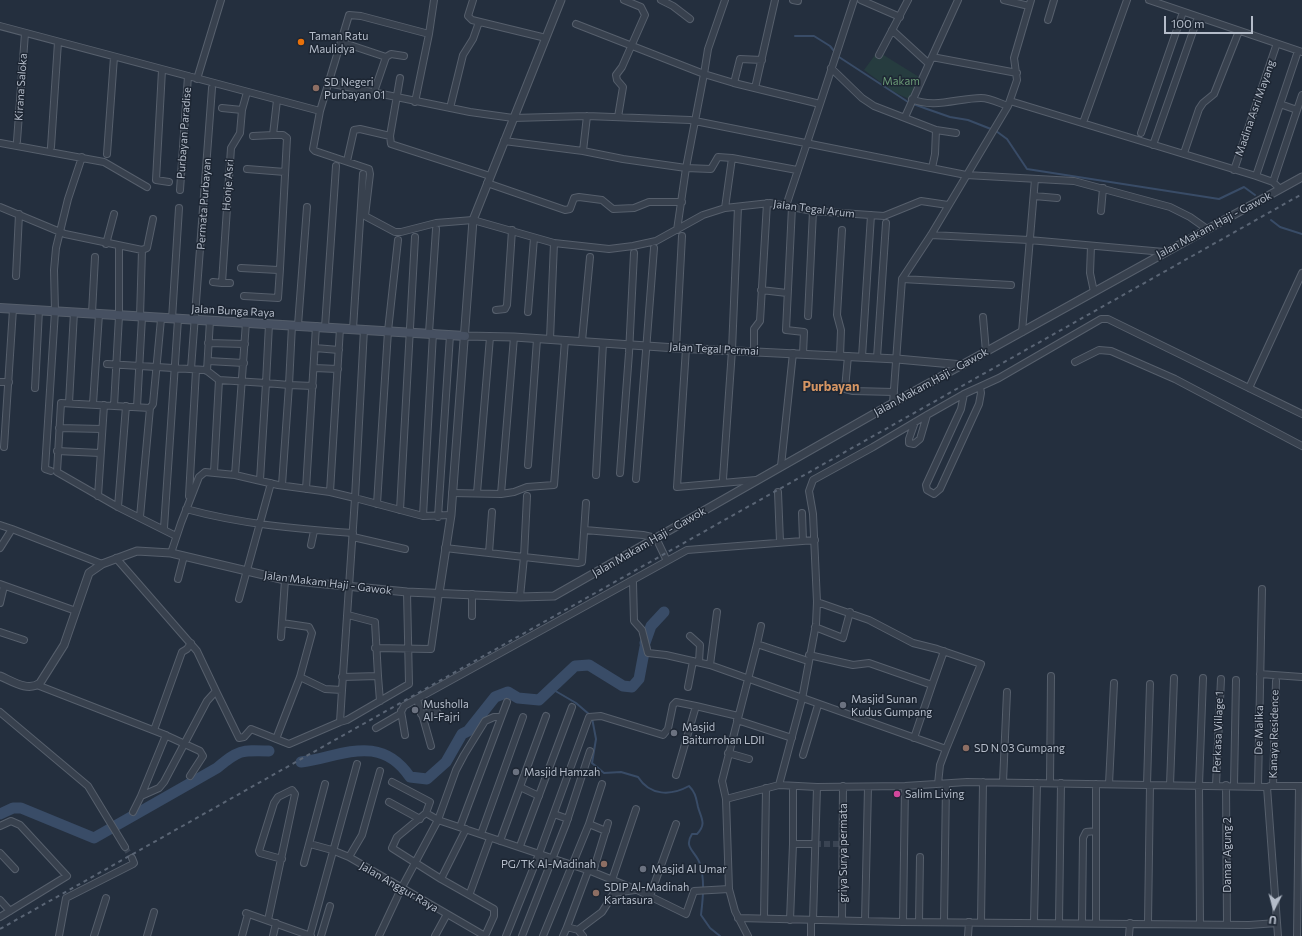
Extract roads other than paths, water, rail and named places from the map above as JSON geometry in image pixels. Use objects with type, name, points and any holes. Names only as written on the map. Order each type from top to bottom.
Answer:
[{"type":"main road","name":"Jalan Bunga Raya","points":[[0,308],[161,319],[246,322],[465,336]]},
{"type":"street","points":[[197,79],[221,0]]},
{"type":"street","points":[[415,102],[429,34],[434,0]]},
{"type":"street","points":[[472,0],[468,16],[469,19],[546,38]]},
{"type":"street","points":[[375,648],[407,650],[431,649],[451,515],[473,220],[561,0]]},
{"type":"street","points":[[624,0],[642,8]]},
{"type":"street","points":[[618,117],[623,86],[617,80],[616,75],[645,15],[642,8],[644,0]]},
{"type":"street","points":[[661,0],[673,6],[690,19]]},
{"type":"street","points":[[673,6],[676,0]]},
{"type":"street","points":[[676,230],[682,202],[694,121],[708,49],[724,0]]},
{"type":"street","points":[[755,88],[775,0]]},
{"type":"street","points":[[803,354],[804,332],[786,330],[789,206],[797,170],[808,143],[830,68],[854,0]]},
{"type":"street","points":[[861,0],[900,17]]},
{"type":"street","points":[[879,55],[908,0]]},
{"type":"street","points":[[905,117],[928,63],[958,0]]},
{"type":"street","points":[[893,403],[902,279],[931,235],[1009,104],[1017,74],[1014,58],[1030,3],[1004,0]]},
{"type":"street","points":[[1048,20],[1054,0]]},
{"type":"street","points":[[1084,120],[1127,0]]},
{"type":"street","points":[[1149,0],[1300,52],[1280,104],[1256,176]]},
{"type":"street","points":[[1141,133],[1183,12]]},
{"type":"street","points":[[390,136],[360,129],[354,130],[347,161],[314,150],[320,111],[347,18],[351,14],[429,34]]},
{"type":"street","points":[[1153,145],[1198,17]]},
{"type":"street","points":[[450,108],[463,55],[474,39],[479,22]]},
{"type":"street","points":[[576,24],[704,74],[734,84],[820,104]]},
{"type":"street","points":[[0,26],[320,111]]},
{"type":"street","points":[[892,30],[928,63]]},
{"type":"street","points":[[1184,153],[1199,109],[1203,103],[1214,94],[1239,31]]},
{"type":"street","name":"Kirana Saloka","points":[[17,141],[25,33]]},
{"type":"street","points":[[51,148],[58,42]]},
{"type":"street","points":[[341,42],[386,57]]},
{"type":"street","name":"Madina Asri Mayang","points":[[1234,170],[1276,46]]},
{"type":"street","points":[[374,92],[386,57],[391,54],[404,56]]},
{"type":"street","points":[[107,154],[114,57]]},
{"type":"street","points":[[932,57],[1017,74]]},
{"type":"street","points":[[734,84],[740,59],[762,60]]},
{"type":"street","points":[[830,68],[869,103],[936,130],[956,133]]},
{"type":"street","points":[[162,70],[156,180],[169,182]]},
{"type":"street","name":"Purbayan Paradise","points":[[180,190],[188,76]]},
{"type":"street","points":[[400,78],[390,136],[390,143],[393,145],[565,210],[570,209],[573,200],[579,197],[602,200],[608,207],[613,209],[634,208],[646,202],[682,202]]},
{"type":"street","points":[[328,84],[374,92],[415,102],[513,118],[587,116],[694,121],[966,175],[1074,181],[1170,207],[1190,217],[1207,230]]},
{"type":"street","name":"Permata Purbayan","points":[[189,502],[196,320],[212,88]]},
{"type":"street","name":"Honje Asri","points":[[222,283],[231,148],[240,134],[242,110],[247,92]]},
{"type":"street","points":[[1272,182],[1302,95]]},
{"type":"street","points":[[911,101],[954,102],[982,98],[1009,104],[1256,176],[1272,182],[1280,189]]},
{"type":"street","points":[[273,135],[277,100]]},
{"type":"street","points":[[1280,104],[1297,110]]},
{"type":"street","points":[[222,108],[242,110]]},
{"type":"street","points":[[583,151],[587,116]]},
{"type":"street","points":[[932,168],[935,154],[936,130]]},
{"type":"street","points":[[244,296],[278,298],[280,269],[287,138],[283,135],[253,136]]},
{"type":"street","points":[[504,141],[583,151],[623,159],[686,168],[711,169],[718,157],[732,158],[797,170]]},
{"type":"street","points":[[0,143],[82,157],[113,166],[148,186]]},
{"type":"street","points":[[51,471],[45,469],[56,311],[54,270],[56,248],[68,199],[82,157]]},
{"type":"street","points":[[725,208],[732,158]]},
{"type":"street","name":"Jalan Tegal Arum","points":[[347,161],[367,167],[370,171],[365,217],[395,232],[446,222],[473,220],[554,243],[603,249],[620,249],[656,240],[703,215],[725,208],[766,203],[813,211],[886,215],[921,201],[948,205]]},
{"type":"street","points":[[325,327],[336,166]]},
{"type":"street","points":[[247,169],[285,172]]},
{"type":"street","points":[[353,329],[363,174]]},
{"type":"street","name":"Jalan Makam Haji - Gawok","points":[[37,685],[42,681],[64,645],[86,577],[93,569],[116,558],[137,551],[174,544],[184,556],[286,580],[407,592],[520,597],[547,597],[561,593],[756,480],[893,403],[1164,252],[1256,204],[1302,177]]},
{"type":"street","points":[[1022,332],[1035,179]]},
{"type":"street","points":[[1101,211],[1103,188]]},
{"type":"street","points":[[1034,196],[1057,198]]},
{"type":"street","points":[[754,352],[754,329],[759,323],[766,203]]},
{"type":"street","points":[[0,207],[60,232],[106,244],[142,250],[147,248],[153,219]]},
{"type":"street","points":[[282,485],[289,385],[306,207]]},
{"type":"street","points":[[723,479],[732,350],[738,207]]},
{"type":"street","points":[[164,528],[174,368],[179,208]]},
{"type":"street","points":[[808,316],[813,211]]},
{"type":"street","points":[[16,276],[19,214]]},
{"type":"street","points":[[106,244],[114,214]]},
{"type":"street","points":[[862,357],[871,215]]},
{"type":"street","points":[[877,358],[886,223]]},
{"type":"street","points":[[423,516],[436,229]]},
{"type":"street","points":[[496,310],[504,310],[507,307],[512,230]]},
{"type":"street","points":[[840,356],[841,330],[837,315],[842,230]]},
{"type":"street","points":[[931,235],[1029,240],[1164,252]]},
{"type":"street","points":[[400,510],[409,332],[416,236]]},
{"type":"street","points":[[676,348],[682,236]]},
{"type":"street","points":[[528,312],[534,238]]},
{"type":"street","points":[[377,504],[388,331],[398,240]]},
{"type":"street","points":[[550,339],[554,243]]},
{"type":"street","points":[[114,406],[118,365],[119,246]]},
{"type":"street","points":[[1091,246],[1090,273],[1094,292]]},
{"type":"street","points":[[636,480],[654,248]]},
{"type":"street","points":[[137,407],[142,250]]},
{"type":"street","points":[[620,474],[634,252]]},
{"type":"street","points":[[93,404],[96,314],[95,257]]},
{"type":"street","points":[[582,341],[590,257]]},
{"type":"street","points":[[241,268],[280,269]]},
{"type":"street","points":[[1249,388],[1302,274]]},
{"type":"street","points":[[902,279],[1011,285]]},
{"type":"street","points":[[214,282],[230,283]]},
{"type":"street","points":[[761,290],[787,293]]},
{"type":"street","points":[[4,447],[13,309]]},
{"type":"street","points":[[36,388],[39,310]]},
{"type":"street","points":[[69,403],[74,312]]},
{"type":"street","points":[[983,317],[986,352]]},
{"type":"street","points":[[779,785],[802,699],[815,627],[817,602],[814,514],[809,491],[813,480],[964,394],[999,378],[1097,320],[1105,318],[1302,414]]},
{"type":"street","points":[[140,517],[150,408],[153,404],[161,319]]},
{"type":"street","points":[[207,370],[210,320]]},
{"type":"street","points":[[235,475],[243,381],[246,322]]},
{"type":"street","points":[[260,480],[269,324]]},
{"type":"street","points":[[306,489],[316,326]]},
{"type":"street","points":[[330,492],[340,328]]},
{"type":"street","points":[[340,722],[353,535],[364,329]]},
{"type":"street","points":[[438,517],[450,335]]},
{"type":"street","name":"Jalan Tegal Permai","points":[[465,336],[514,337],[676,348],[848,356],[963,365]]},
{"type":"street","points":[[477,494],[490,337]]},
{"type":"street","points":[[502,494],[514,337]]},
{"type":"street","points":[[528,465],[537,339]]},
{"type":"street","points":[[452,493],[502,494],[514,492],[527,487],[554,485],[565,340]]},
{"type":"street","points":[[208,343],[245,344]]},
{"type":"street","points":[[596,475],[604,343]]},
{"type":"street","points":[[315,348],[339,350]]},
{"type":"street","points":[[686,348],[677,487],[756,480]]},
{"type":"street","points":[[1075,362],[1099,350],[1111,351],[1175,379],[1302,446]]},
{"type":"street","points":[[781,466],[793,353]]},
{"type":"street","points":[[848,356],[845,389],[853,391],[894,392]]},
{"type":"street","points":[[208,361],[244,363]]},
{"type":"street","points":[[107,364],[207,370],[220,380],[313,386]]},
{"type":"street","points":[[314,368],[338,369]]},
{"type":"street","points":[[214,472],[220,380]]},
{"type":"street","points":[[0,382],[8,382]]},
{"type":"street","points":[[964,394],[961,409],[926,485],[927,490],[934,494],[940,489],[978,404],[981,393],[980,387]]},
{"type":"street","points":[[150,408],[93,404],[60,404],[57,472],[118,507],[164,528],[174,544]]},
{"type":"street","points":[[98,496],[104,405]]},
{"type":"street","points":[[118,507],[126,406]]},
{"type":"street","points":[[915,422],[909,440],[909,442],[914,444],[920,439],[927,415]]},
{"type":"street","points":[[58,428],[102,429]]},
{"type":"street","points":[[57,451],[100,453]]},
{"type":"street","points":[[174,544],[186,509],[201,474],[214,472],[282,485],[330,492],[423,516],[438,517],[451,515]]},
{"type":"street","points":[[239,599],[271,483]]},
{"type":"street","points":[[778,492],[780,542]]},
{"type":"street","points":[[520,597],[524,557],[527,496]]},
{"type":"street","points":[[445,548],[580,563],[582,559],[585,530],[586,503]]},
{"type":"street","points":[[186,509],[212,516],[259,525],[353,535],[405,549]]},
{"type":"street","points":[[489,553],[492,512]]},
{"type":"street","points":[[802,513],[803,541]]},
{"type":"street","points":[[0,525],[102,564]]},
{"type":"street","points":[[0,548],[12,529]]},
{"type":"street","points":[[585,530],[643,535],[656,538],[667,561]]},
{"type":"street","points":[[311,545],[314,531]]},
{"type":"street","points":[[376,728],[400,714],[404,706],[691,549],[815,540]]},
{"type":"street","points":[[178,579],[184,556]]},
{"type":"street","points":[[116,558],[197,651],[239,738],[244,737],[251,729],[291,744],[347,720],[409,684],[407,650],[407,592]]},
{"type":"street","points":[[281,637],[286,580]]},
{"type":"street","points":[[632,582],[634,621],[642,630],[647,652],[650,654],[666,655],[710,665],[747,680],[946,749]]},
{"type":"street","points":[[0,603],[2,585],[76,611]]},
{"type":"street","name":"De Malika","points":[[1258,786],[1262,589]]},
{"type":"street","points":[[472,594],[472,616]]},
{"type":"street","points":[[817,602],[850,612],[869,620],[913,643],[944,651],[981,664],[940,765],[938,784]]},
{"type":"street","points":[[710,665],[717,612]]},
{"type":"street","points":[[815,627],[843,638],[850,612]]},
{"type":"street","points":[[348,615],[375,622],[375,648],[380,701]]},
{"type":"street","points":[[276,739],[300,677],[312,633],[311,629],[282,622]]},
{"type":"street","points":[[748,936],[734,911],[729,889],[726,799],[722,781],[761,626]]},
{"type":"street","points":[[0,632],[24,640]]},
{"type":"street","points":[[688,687],[700,645],[690,636]]},
{"type":"street","points":[[154,730],[182,652],[187,649],[191,643]]},
{"type":"street","points":[[756,644],[809,658],[853,665],[869,663],[932,685]]},
{"type":"street","points":[[914,738],[944,651]]},
{"type":"street","points":[[1260,674],[1302,677]]},
{"type":"street","points":[[0,676],[24,686],[33,687],[37,685],[154,730],[203,754],[190,776]]},
{"type":"street","points":[[342,677],[378,676]]},
{"type":"street","points":[[1050,783],[1051,676]]},
{"type":"street","points":[[300,677],[325,689],[335,691],[342,690]]},
{"type":"street","points":[[1170,785],[1174,678]]},
{"type":"street","points":[[1200,924],[1199,785],[1203,678]]},
{"type":"street","name":"Perkasa Village 1","points":[[1216,785],[1221,679]]},
{"type":"street","points":[[1234,785],[1236,680]]},
{"type":"street","name":"Kanaya Residence","points":[[1276,681],[1270,786],[1278,936]]},
{"type":"street","points":[[1109,784],[1114,683]]},
{"type":"street","points":[[1148,923],[1150,684]]},
{"type":"street","points":[[141,796],[154,791],[164,782],[207,702],[216,691]]},
{"type":"street","points":[[1003,782],[1007,692]]},
{"type":"street","points":[[417,699],[431,746]]},
{"type":"street","points":[[441,879],[463,828],[507,702]]},
{"type":"street","points":[[506,936],[539,854],[589,717],[601,716],[663,735],[668,729],[674,704],[680,703],[737,718],[792,738]]},
{"type":"street","points":[[803,755],[818,705]]},
{"type":"street","points":[[676,775],[696,706]]},
{"type":"street","points":[[520,846],[572,707]]},
{"type":"street","points":[[401,711],[405,735]]},
{"type":"street","points":[[422,714],[436,711],[440,716]]},
{"type":"street","points":[[0,712],[84,782],[92,791],[125,847]]},
{"type":"street","points":[[500,841],[546,716]]},
{"type":"street","points":[[379,936],[401,889],[438,820],[456,770],[464,755],[485,721],[494,717],[501,717]]},
{"type":"street","points":[[481,834],[524,717]]},
{"type":"street","points":[[133,812],[166,735]]},
{"type":"street","points":[[522,936],[568,819],[590,751]]},
{"type":"street","points":[[728,753],[749,759]]},
{"type":"street","points":[[242,936],[247,914],[268,920],[301,934],[310,936],[332,850],[357,764]]},
{"type":"street","points":[[348,857],[362,835],[380,771]]},
{"type":"street","points":[[567,778],[580,783]]},
{"type":"street","points":[[392,782],[430,802],[426,813],[397,837],[392,848],[415,864],[470,893],[494,909],[494,916],[485,936]]},
{"type":"street","points":[[981,922],[983,782]]},
{"type":"street","points":[[726,799],[779,785],[793,787],[868,787],[1003,782],[1300,786],[1297,936]]},
{"type":"street","points":[[1034,922],[1037,783]]},
{"type":"street","points":[[1059,922],[1061,783]]},
{"type":"street","points":[[304,863],[325,784]]},
{"type":"street","points":[[543,936],[589,824],[602,784]]},
{"type":"street","points":[[944,922],[946,784]]},
{"type":"street","points":[[1096,784],[1096,923]]},
{"type":"street","name":"Damar Agung 2","points":[[1226,785],[1227,924]]},
{"type":"street","name":"griya Surya permata","points":[[842,920],[843,786]]},
{"type":"street","points":[[904,922],[905,786]]},
{"type":"street","points":[[520,787],[539,796]]},
{"type":"street","points":[[790,920],[793,787]]},
{"type":"street","points":[[811,936],[817,787]]},
{"type":"street","points":[[865,921],[868,787]]},
{"type":"street","points":[[764,918],[766,788]]},
{"type":"street","points":[[268,920],[282,859],[295,794],[292,790],[278,796],[274,802],[259,851],[260,853],[282,859]]},
{"type":"street","points":[[388,802],[420,819]]},
{"type":"street","points":[[612,880],[636,809]]},
{"type":"street","points":[[426,813],[438,820],[490,838],[520,846],[612,880],[650,896],[686,914],[693,892],[729,889]]},
{"type":"street","points":[[554,814],[568,819]]},
{"type":"street","points":[[0,826],[11,821],[20,825],[67,876],[66,878],[0,916]]},
{"type":"street","points":[[563,936],[591,872],[608,823]]},
{"type":"street","points":[[589,824],[606,831]]},
{"type":"street","points":[[650,896],[676,824]]},
{"type":"street","points":[[1082,923],[1083,838],[1086,832],[1096,831]]},
{"type":"street","points":[[470,893],[490,838]]},
{"type":"street","name":"Jalan Anggur Raya","points":[[310,844],[332,850],[348,857],[401,889],[485,936]]},
{"type":"street","points":[[792,844],[815,844]]},
{"type":"street","points":[[0,853],[16,869]]},
{"type":"street","points":[[919,922],[920,857]]},
{"type":"street","points":[[59,936],[66,898],[133,864],[132,858]]},
{"type":"street","points":[[578,930],[602,912],[614,893],[636,890]]},
{"type":"street","points":[[94,936],[106,898]]},
{"type":"street","points":[[0,900],[10,911]]},
{"type":"street","points":[[321,936],[330,906]]},
{"type":"street","points":[[147,936],[154,912]]},
{"type":"street","points":[[435,936],[447,914]]},
{"type":"street","points":[[738,918],[904,922],[1200,924],[1277,923]]},
{"type":"street","points":[[968,936],[969,922]]},
{"type":"street","points":[[273,936],[276,923]]},
{"type":"street","points":[[1129,936],[1130,923]]},
{"type":"street","points":[[567,928],[578,930],[583,936]]},
{"type":"waterway","points":[[795,36],[814,36],[830,46],[839,57],[908,102],[950,117],[968,120],[996,131],[1007,139],[1027,169],[1219,199],[1244,187],[1255,195]]},
{"type":"waterway","points":[[1271,220],[1280,227],[1302,234]]},
{"type":"waterway","points":[[645,643],[651,626],[664,612]]},
{"type":"waterway","points":[[301,762],[346,753],[373,751],[386,755],[398,763],[410,777],[427,779],[446,762],[462,734],[468,731],[495,697],[508,692],[518,698],[539,700],[575,666],[589,665],[623,686],[632,687],[639,679],[645,647]]},
{"type":"waterway","points":[[552,689],[576,703],[590,715]]},
{"type":"waterway","points":[[592,718],[596,739],[592,763],[604,773],[621,772],[638,777],[648,788],[655,791],[668,793],[689,786],[693,791],[703,824],[697,834],[692,834],[689,843],[702,870],[703,890],[701,915],[710,928],[720,936]]},
{"type":"waterway","points":[[0,814],[13,808],[21,808],[94,838],[217,768],[235,754],[246,751],[269,751]]},
{"type":"tunnel","points":[[815,844],[843,844]]},
{"type":"tunnel","points":[[125,847],[132,858]]},
{"type":"railway","points":[[0,929],[1302,194]]},
{"type":"place","name":"Taman Ratu Maulidya","points":[[301,42]]},
{"type":"place","name":"SD Negeri Purbayan 01","points":[[316,88]]},
{"type":"place","name":"Masjid Sunan Kudus Gumpang","points":[[843,705]]},
{"type":"place","name":"Musholla Al-Fajri","points":[[415,710]]},
{"type":"place","name":"Masjid Baiturrohan LDII","points":[[674,733]]},
{"type":"place","name":"SD N 03 Gumpang","points":[[966,748]]},
{"type":"place","name":"Masjid Hamzah","points":[[516,772]]},
{"type":"place","name":"Salim Living","points":[[897,794]]},
{"type":"place","name":"PG/TK Al-Madinah","points":[[604,864]]},
{"type":"place","name":"Masjid Al Umar","points":[[643,869]]},
{"type":"place","name":"SDIP Al-Madinah Kartasura","points":[[596,893]]},
{"type":"district","name":"Purbayan","points":[[831,387]]},
{"type":"park label","name":"Makam","points":[[901,81]]}]
